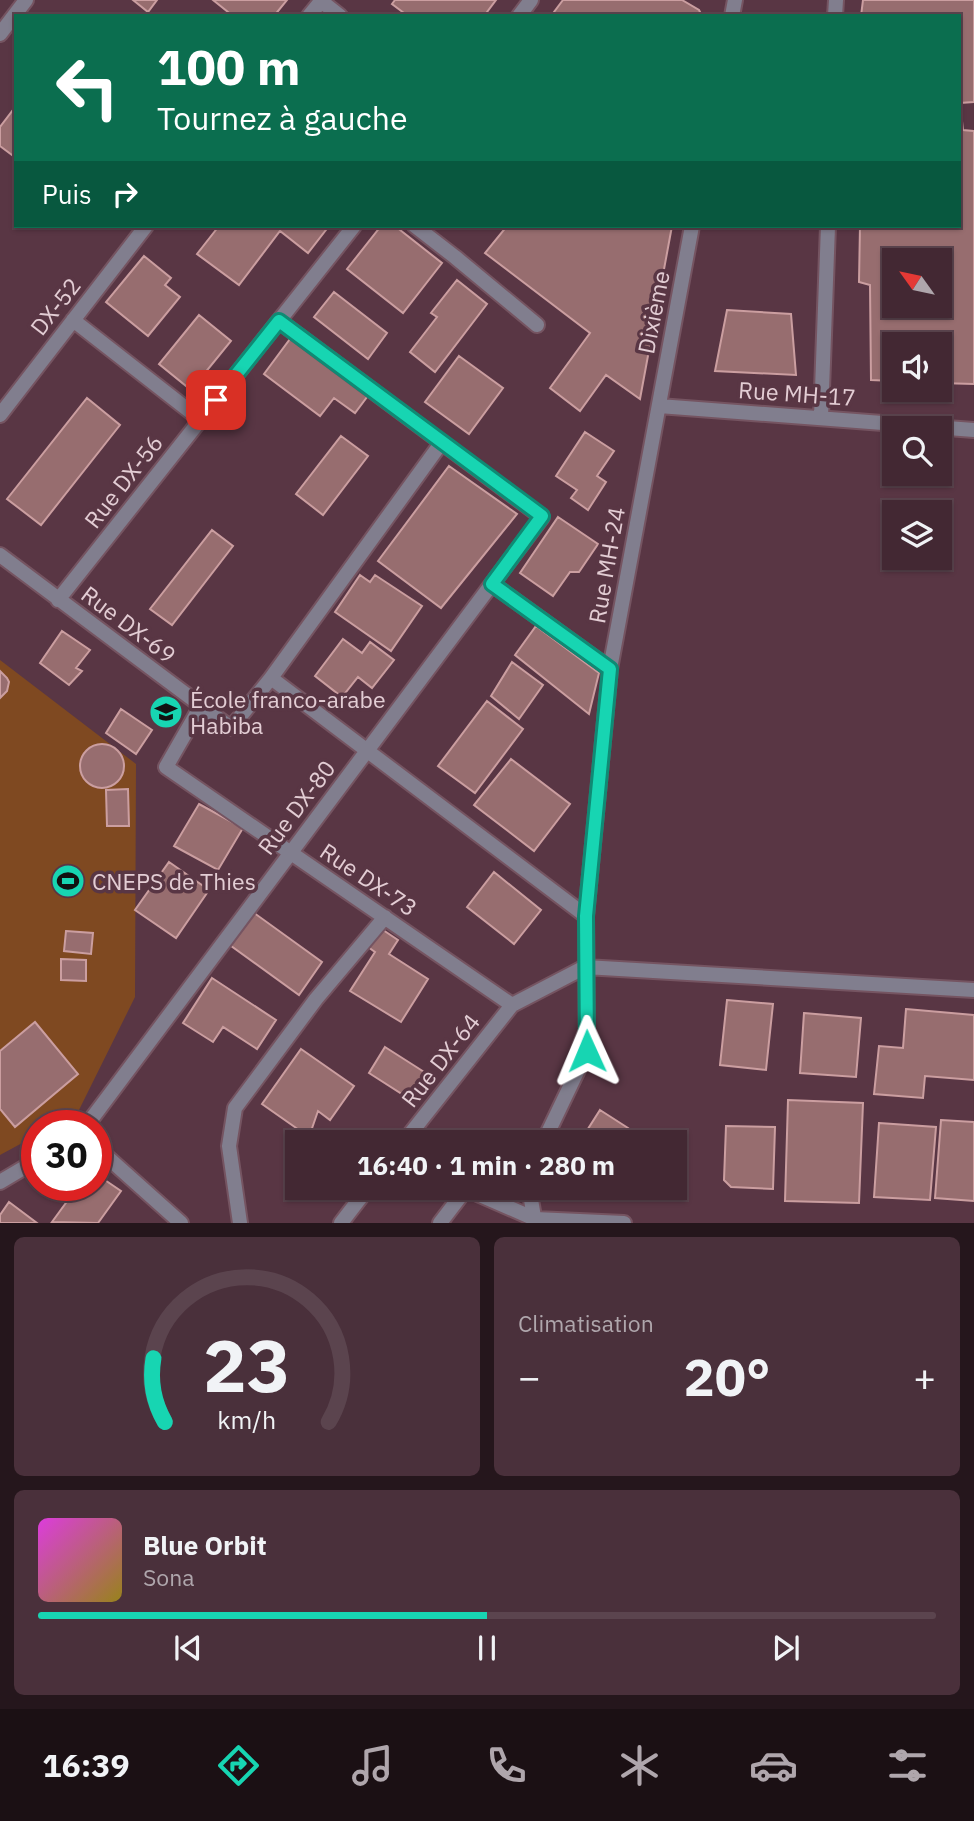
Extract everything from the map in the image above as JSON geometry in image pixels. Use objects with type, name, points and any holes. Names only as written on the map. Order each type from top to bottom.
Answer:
[{"type":"street","points":[[15,14],[26,0]]},
{"type":"street","points":[[321,1],[337,14]]},
{"type":"street","points":[[0,34],[14,16]]},
{"type":"street","name":"DX-52","points":[[0,415],[144,228]]},
{"type":"street","name":"Rue DX-56","points":[[58,600],[352,228]]},
{"type":"street","points":[[418,228],[537,325]]},
{"type":"street","name":"Dixième","points":[[659,406],[692,228]]},
{"type":"street","points":[[821,417],[828,228]]},
{"type":"street","points":[[73,320],[201,420]]},
{"type":"street","points":[[279,321],[442,442],[271,678],[586,916]]},
{"type":"street","name":"Rue MH-17","points":[[659,406],[974,430]]},
{"type":"street","name":"Rue MH-24","points":[[549,1130],[587,1051],[586,916],[610,669],[659,406]]},
{"type":"street","name":"Rue DX-80","points":[[98,1110],[542,516],[442,442]]},
{"type":"street","name":"Rue DX-69","points":[[0,555],[231,728],[271,678]]},
{"type":"street","points":[[492,584],[610,669]]},
{"type":"street","name":"Rue DX-73","points":[[201,706],[166,767],[512,1005]]},
{"type":"street","points":[[240,1223],[229,1146],[235,1108],[316,999],[385,917]]},
{"type":"street","points":[[512,1005],[586,967],[974,990]]},
{"type":"street","name":"Rue DX-64","points":[[413,1130],[512,1005]]},
{"type":"street","points":[[112,1161],[181,1223]]},
{"type":"street","points":[[0,1182],[21,1170]]},
{"type":"street","points":[[341,1223],[359,1200]]},
{"type":"street","points":[[440,1223],[457,1200]]},
{"type":"street","points":[[489,1200],[535,1221],[624,1223]]},
{"type":"street","points":[[531,1200],[535,1221]]},
{"type":"shaded area","name":"CNEPS de Thies","points":[[0,660],[136,764],[135,997],[79,1110],[21,1110],[21,1144],[0,1155]]},
{"type":"building","points":[[133,0],[157,0],[148,12]]},
{"type":"building","points":[[213,0],[287,0],[276,14],[230,14]]},
{"type":"building","points":[[395,0],[496,0],[486,14],[405,14],[392,4]]},
{"type":"building","points":[[563,0],[682,0],[701,14],[552,14]]},
{"type":"building","points":[[863,0],[974,0],[974,102],[961,103],[961,14],[861,14]]},
{"type":"building","points":[[14,109],[14,156],[0,146],[0,127]]},
{"type":"building","points":[[961,112],[963,130],[974,131],[974,384],[952,383],[952,332],[882,332],[882,380],[871,380],[870,285],[859,282],[860,228],[961,228]]},
{"type":"building","points":[[217,228],[327,228],[308,253],[280,231],[239,285],[197,254]]},
{"type":"building","points":[[379,228],[398,228],[442,263],[403,313],[347,269]]},
{"type":"building","points":[[505,228],[672,228],[640,399],[606,375],[580,411],[550,388],[590,333],[485,253]]},
{"type":"building","points":[[144,256],[171,278],[165,285],[180,297],[148,336],[106,302]]},
{"type":"building","points":[[457,280],[487,304],[435,372],[410,352],[437,317],[431,313]]},
{"type":"building","points":[[334,292],[387,333],[368,359],[314,317]]},
{"type":"building","points":[[727,310],[791,314],[796,375],[715,371]]},
{"type":"building","points":[[199,315],[231,341],[191,390],[159,364]]},
{"type":"building","points":[[293,335],[370,393],[355,413],[334,398],[320,416],[264,374]]},
{"type":"building","points":[[459,356],[503,388],[469,434],[425,402]]},
{"type":"building","points":[[87,398],[120,425],[41,525],[7,499]]},
{"type":"building","points":[[585,432],[614,451],[597,476],[606,482],[588,510],[571,498],[577,490],[556,476]]},
{"type":"building","points":[[341,436],[368,456],[323,515],[296,494]]},
{"type":"building","points":[[449,466],[517,514],[441,608],[378,561]]},
{"type":"building","points":[[558,517],[598,544],[579,572],[570,572],[553,596],[520,573]]},
{"type":"building","points":[[212,530],[233,546],[172,625],[150,609]]},
{"type":"building","points":[[360,575],[370,582],[375,575],[422,606],[391,651],[335,612]]},
{"type":"building","points":[[536,626],[599,673],[589,714],[515,655]]},
{"type":"building","points":[[62,631],[90,650],[76,668],[82,671],[69,685],[40,663]]},
{"type":"building","points":[[343,639],[362,653],[370,642],[394,660],[372,688],[358,677],[342,697],[315,676]]},
{"type":"building","points":[[512,662],[543,685],[519,719],[491,696]]},
{"type":"building","points":[[0,671],[9,682],[7,691],[0,698]]},
{"type":"building","points":[[487,701],[523,729],[475,793],[438,766]]},
{"type":"building","points":[[121,709],[152,730],[136,754],[106,733]]},
{"type":"building","points":[[102,744],[117,751],[124,766],[117,781],[102,788],[87,781],[80,766],[87,751]]},
{"type":"building","points":[[511,759],[570,804],[534,851],[474,805]]},
{"type":"building","points":[[128,789],[129,826],[107,826],[106,790]]},
{"type":"building","points":[[199,804],[243,828],[218,870],[174,846]]},
{"type":"building","points":[[169,862],[209,890],[176,938],[135,910]]},
{"type":"building","points":[[494,872],[541,910],[514,944],[467,907]]},
{"type":"building","points":[[250,910],[322,962],[299,995],[227,943]]},
{"type":"building","points":[[380,928],[398,940],[389,954],[428,979],[401,1022],[350,991],[375,952],[368,947]]},
{"type":"building","points":[[66,931],[93,933],[91,954],[64,951]]},
{"type":"building","points":[[61,959],[86,960],[86,981],[61,980]]},
{"type":"building","points":[[212,978],[276,1020],[257,1049],[223,1027],[213,1042],[183,1023]]},
{"type":"building","points":[[727,1000],[773,1004],[766,1070],[720,1065]]},
{"type":"building","points":[[906,1009],[974,1015],[974,1080],[925,1076],[923,1098],[874,1094],[879,1046],[903,1048]]},
{"type":"building","points":[[804,1013],[861,1018],[856,1077],[800,1073]]},
{"type":"building","points":[[35,1022],[78,1074],[35,1110],[21,1110],[21,1122],[15,1127],[0,1109],[0,1051]]},
{"type":"building","points":[[385,1047],[432,1077],[416,1103],[369,1073]]},
{"type":"building","points":[[301,1049],[354,1086],[330,1120],[318,1111],[311,1130],[299,1130],[262,1104]]},
{"type":"building","points":[[788,1100],[863,1103],[859,1203],[785,1201]]},
{"type":"building","points":[[600,1110],[628,1128],[627,1130],[587,1130]]},
{"type":"building","points":[[941,1120],[974,1122],[974,1201],[935,1198]]},
{"type":"building","points":[[879,1123],[936,1127],[930,1200],[874,1197]]},
{"type":"building","points":[[726,1126],[775,1127],[773,1189],[731,1187],[724,1180]]},
{"type":"building","points":[[112,1185],[121,1191],[98,1223],[52,1222],[67,1201],[112,1201]]},
{"type":"building","points":[[9,1202],[37,1223],[0,1223],[0,1215]]},
{"type":"place","name":"École franco-arabe Habiba","points":[[166,712]]},
{"type":"place","name":"CNEPS de Thies","points":[[68,881]]},
{"type":"route","points":[[216,400],[279,321],[542,516],[492,584],[610,669],[586,916],[587,1051]]}]
